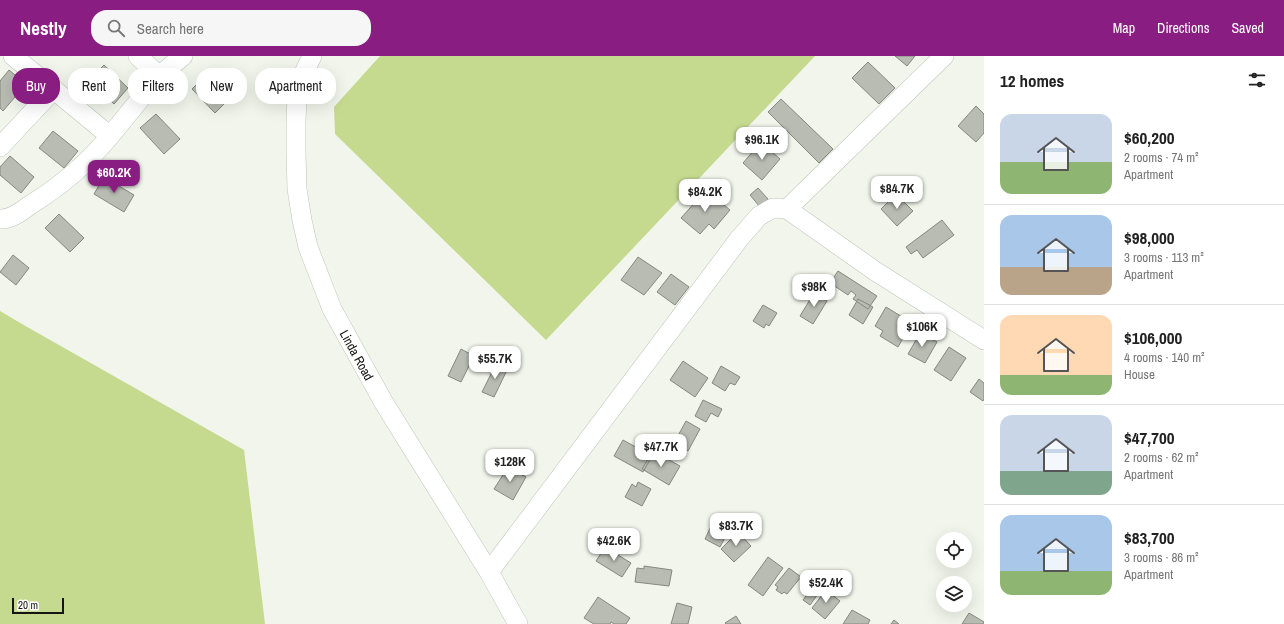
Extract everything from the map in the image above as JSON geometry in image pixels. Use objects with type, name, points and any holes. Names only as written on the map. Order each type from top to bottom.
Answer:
[{"type":"street","points":[[13,56],[28,68]]},
{"type":"street","points":[[138,56],[151,68]]},
{"type":"street","points":[[169,68],[183,56]]},
{"type":"street","name":"Linda Road","points":[[312,56],[302,77],[298,97],[296,130],[297,189],[308,247],[332,309],[384,403],[489,572],[518,624]]},
{"type":"street","points":[[787,209],[944,56]]},
{"type":"street","points":[[60,94],[110,136]]},
{"type":"street","points":[[0,147],[40,104]]},
{"type":"street","points":[[0,219],[3,220],[14,216],[49,193],[80,168],[96,154],[136,104]]},
{"type":"street","points":[[489,572],[739,239],[759,216],[773,208],[787,209],[875,271],[984,340]]},
{"type":"green space","points":[[380,56],[815,56],[546,340],[335,134],[334,107]]},
{"type":"green space","points":[[0,311],[244,450],[265,624],[0,624]]},
{"type":"building","points":[[895,56],[915,56],[907,66]]},
{"type":"building","points":[[868,62],[895,88],[879,104],[852,78]]},
{"type":"building","points":[[9,70],[12,72],[12,100],[3,111],[0,108],[0,81]]},
{"type":"building","points":[[120,80],[128,88],[120,97]]},
{"type":"building","points":[[196,85],[196,93],[192,89]]},
{"type":"building","points":[[781,99],[833,149],[819,163],[768,112]]},
{"type":"building","points":[[206,104],[224,104],[215,113]]},
{"type":"building","points":[[976,106],[984,114],[984,133],[976,142],[958,126]]},
{"type":"building","points":[[156,114],[180,139],[164,154],[140,128]]},
{"type":"building","points":[[53,131],[78,151],[64,168],[39,148]]},
{"type":"building","points":[[761,142],[780,159],[762,180],[743,163]]},
{"type":"building","points":[[10,156],[34,177],[21,193],[0,175],[0,167]]},
{"type":"building","points":[[104,177],[134,195],[124,212],[94,194]]},
{"type":"building","points":[[758,188],[768,199],[760,207],[750,195]]},
{"type":"building","points":[[706,190],[730,210],[714,229],[709,224],[700,234],[681,218]]},
{"type":"building","points":[[896,194],[913,211],[897,226],[881,209]]},
{"type":"building","points":[[59,214],[84,238],[70,252],[45,228]]},
{"type":"building","points":[[942,220],[954,235],[923,258],[917,250],[911,254],[906,247]]},
{"type":"building","points":[[13,255],[29,268],[16,285],[0,272]]},
{"type":"building","points":[[638,257],[662,273],[644,295],[621,280]]},
{"type":"building","points":[[838,271],[877,296],[868,309],[853,299],[856,295],[851,291],[848,295],[830,283]]},
{"type":"building","points":[[671,274],[689,287],[675,305],[657,292]]},
{"type":"building","points":[[814,293],[827,301],[813,324],[800,316]]},
{"type":"building","points":[[858,299],[873,307],[863,324],[849,315]]},
{"type":"building","points":[[763,305],[777,313],[769,326],[766,324],[764,328],[753,321]]},
{"type":"building","points":[[886,307],[912,323],[898,347],[880,336],[883,331],[875,326]]},
{"type":"building","points":[[920,333],[937,342],[925,363],[908,354]]},
{"type":"building","points":[[949,347],[966,358],[951,381],[934,370]]},
{"type":"building","points":[[461,349],[474,356],[461,382],[448,376]]},
{"type":"building","points":[[683,361],[708,378],[695,397],[670,380]]},
{"type":"building","points":[[497,362],[508,368],[494,397],[482,392]]},
{"type":"building","points":[[721,366],[740,377],[735,385],[730,383],[725,391],[712,383]]},
{"type":"building","points":[[979,379],[984,383],[983,401],[970,392]]},
{"type":"building","points":[[703,400],[722,409],[718,417],[711,413],[706,422],[695,416]]},
{"type":"building","points":[[686,421],[700,429],[688,451],[674,443]]},
{"type":"building","points":[[623,440],[652,456],[643,472],[614,456]]},
{"type":"building","points":[[653,451],[680,466],[669,485],[642,469]]},
{"type":"building","points":[[508,467],[526,477],[513,500],[494,489]]},
{"type":"building","points":[[638,482],[651,489],[642,506],[625,497],[632,484],[636,487]]},
{"type":"building","points":[[713,522],[729,530],[720,547],[705,539]]},
{"type":"building","points":[[738,532],[751,546],[734,562],[721,549]]},
{"type":"building","points":[[605,547],[631,563],[622,577],[596,561]]},
{"type":"building","points":[[768,557],[783,568],[763,596],[748,585]]},
{"type":"building","points":[[644,566],[672,570],[669,586],[635,582],[637,568],[644,569]]},
{"type":"building","points":[[789,568],[801,577],[787,594],[784,592],[782,594],[776,590],[778,587],[775,585]]},
{"type":"building","points":[[816,582],[823,587],[810,605],[803,600]]},
{"type":"building","points":[[826,590],[840,601],[825,619],[812,608]]},
{"type":"building","points":[[598,597],[630,618],[626,624],[614,624],[611,622],[610,624],[594,624],[584,618]]},
{"type":"building","points":[[677,603],[692,607],[688,624],[671,624]]},
{"type":"building","points":[[852,610],[870,620],[868,624],[843,624]]},
{"type":"building","points":[[969,613],[984,622],[984,624],[962,624]]},
{"type":"building","points":[[736,616],[741,624],[725,623]]},
{"type":"building","points":[[894,620],[899,624],[891,624]]}]
